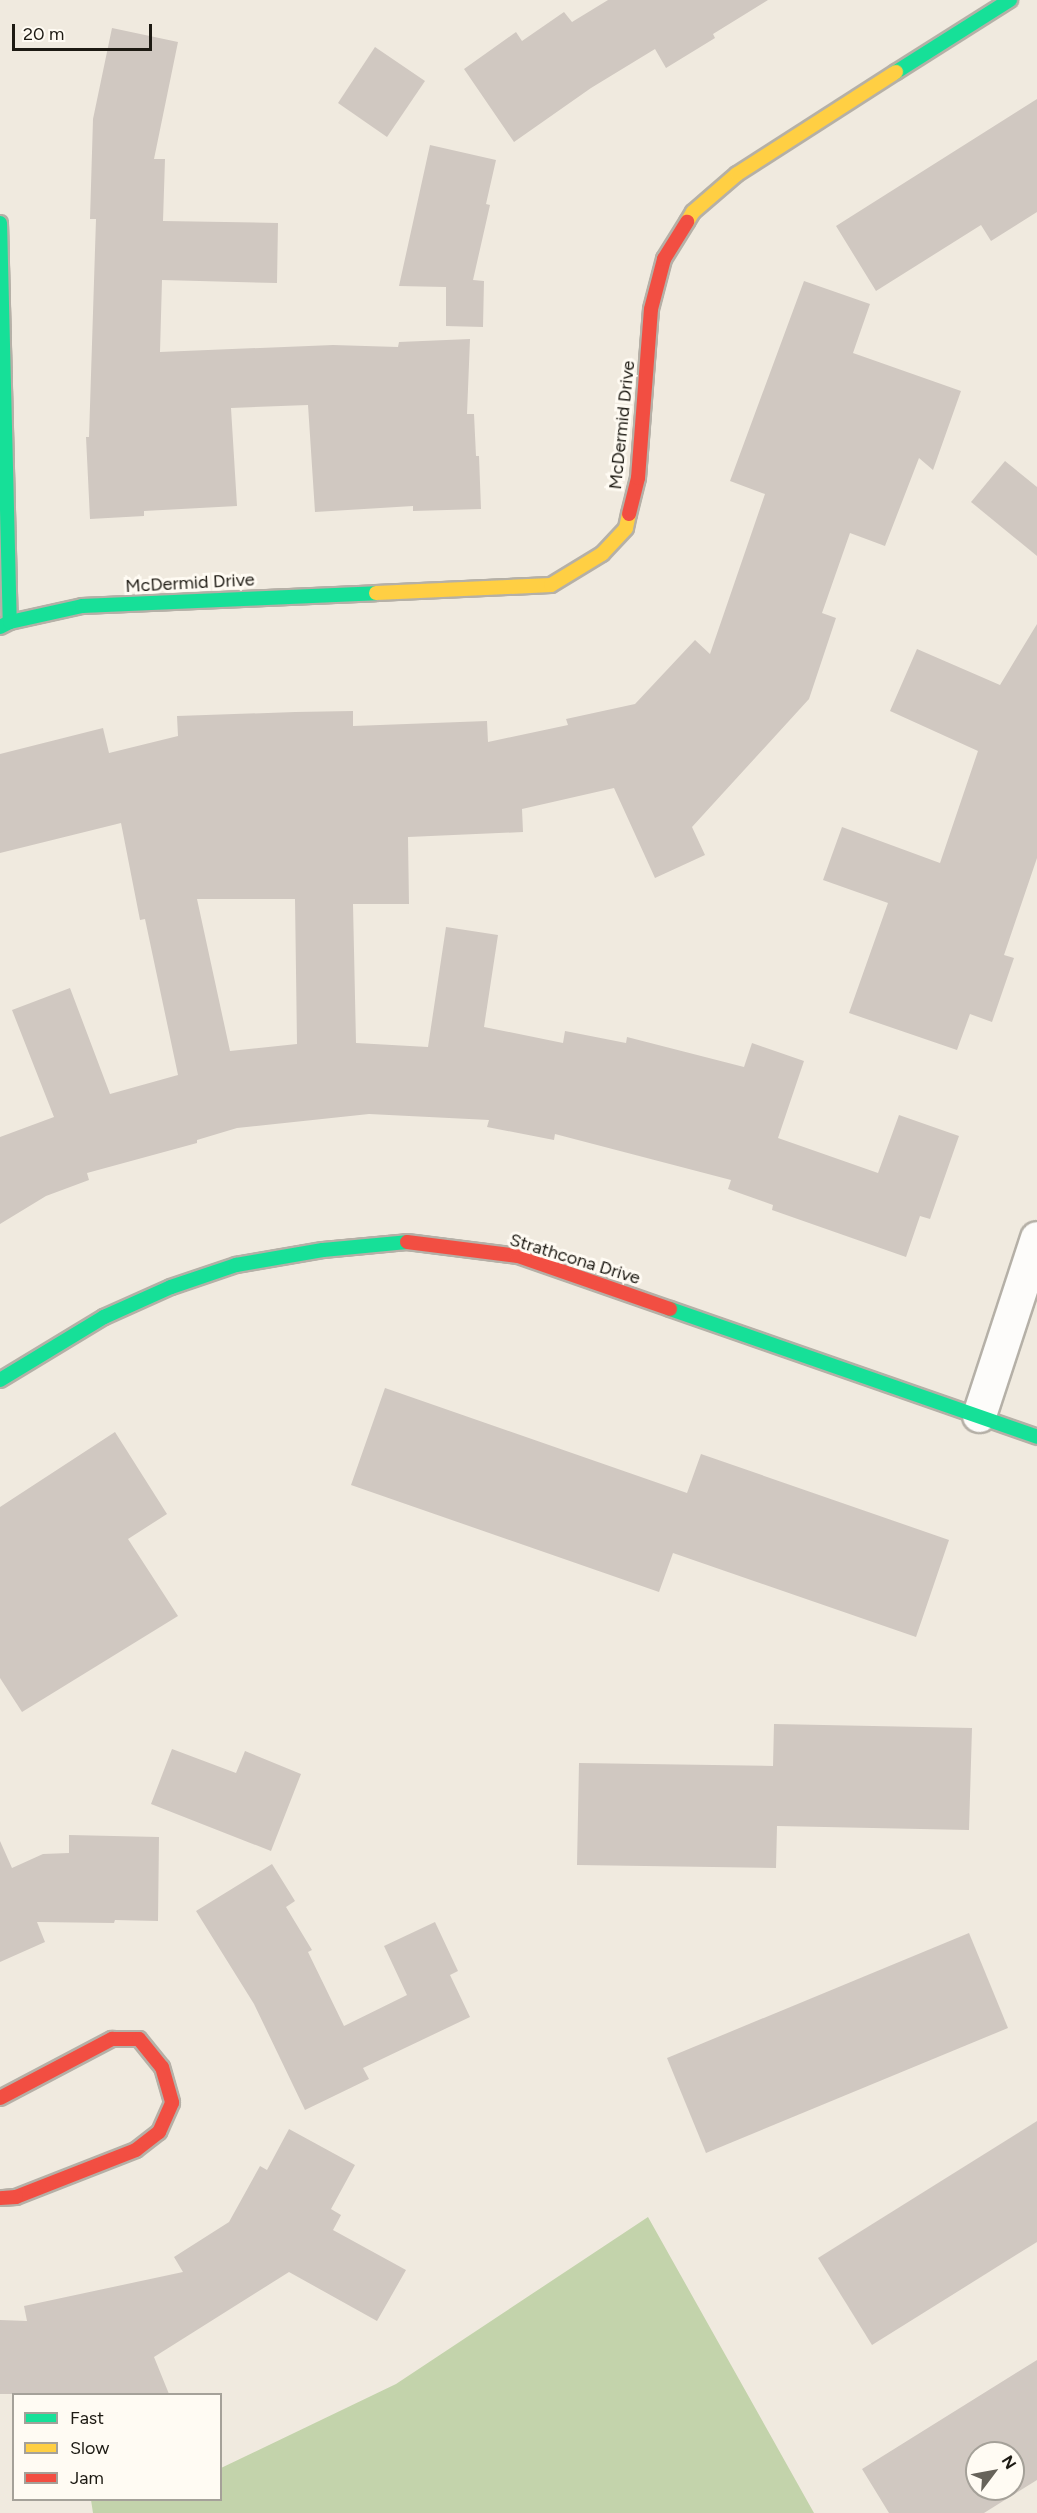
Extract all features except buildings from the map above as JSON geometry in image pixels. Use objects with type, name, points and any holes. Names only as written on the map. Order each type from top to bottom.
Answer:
[{"type":"street","name":"McDermid Drive","points":[[5,624],[82,606],[551,585],[602,554],[626,528],[639,478],[651,309],[664,259],[693,212],[737,174],[1010,0]]},
{"type":"street","points":[[0,223],[5,624]]},
{"type":"street","points":[[979,1415],[1037,1238]]},
{"type":"street","name":"Strathcona Drive","points":[[0,1380],[104,1317],[171,1287],[236,1266],[323,1250],[406,1242],[518,1256],[1037,1437]]},
{"type":"street","points":[[0,2098],[112,2039],[139,2039],[162,2067],[172,2103],[159,2132],[136,2150],[16,2197],[0,2198]]},
{"type":"green space","points":[[648,2217],[814,2513],[93,2513],[91,2501],[222,2501],[222,2468],[396,2384]]},
{"type":"traffic: fast","points":[[896,72],[1010,0]]},
{"type":"traffic: fast","points":[[0,223],[10,622]]},
{"type":"traffic: fast","points":[[0,627],[10,622],[82,606],[376,593]]},
{"type":"traffic: fast","points":[[0,1380],[104,1317],[171,1287],[236,1265],[323,1250],[407,1242]]},
{"type":"traffic: fast","points":[[670,1309],[1037,1437]]},
{"type":"traffic: slow","points":[[687,222],[693,212],[737,174],[896,72]]},
{"type":"traffic: slow","points":[[376,593],[551,585],[602,554],[626,528],[629,514]]},
{"type":"traffic: jam","points":[[629,514],[638,478],[651,309],[664,259],[687,222]]},
{"type":"traffic: jam","points":[[407,1242],[518,1256],[670,1309]]},
{"type":"traffic: jam","points":[[0,2098],[112,2039],[139,2039],[162,2067],[172,2103],[159,2132],[136,2150],[16,2197],[0,2198]]}]
